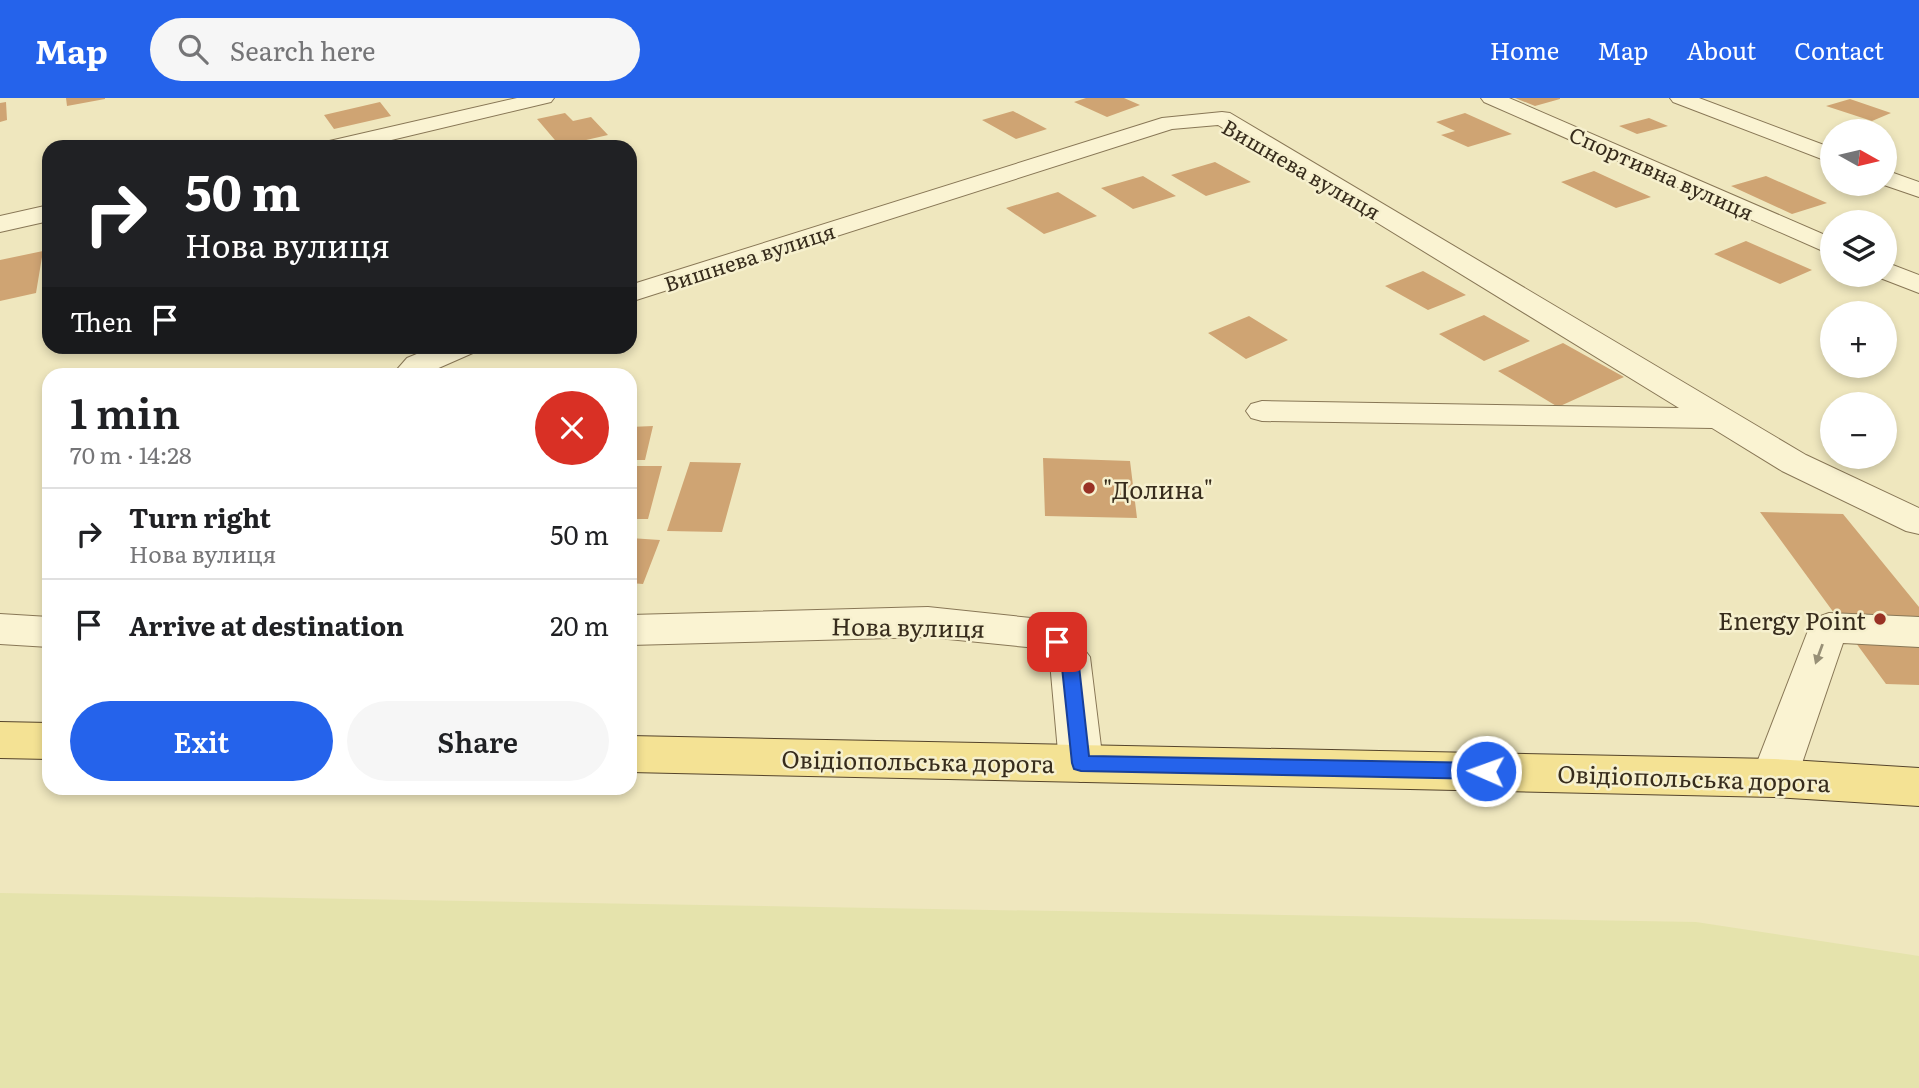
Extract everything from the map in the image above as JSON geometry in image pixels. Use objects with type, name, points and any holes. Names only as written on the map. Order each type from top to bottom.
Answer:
[{"type":"main road","points":[[0,740],[42,741]]},
{"type":"main road","name":"Овідіопольська дорога","points":[[637,754],[1773,778],[1919,787]]},
{"type":"street","points":[[363,140],[544,98]]},
{"type":"street","points":[[1186,98],[1222,118]]},
{"type":"street","name":"Спортивна вулиця","points":[[1491,98],[1820,242]]},
{"type":"street","points":[[1680,98],[1820,151]]},
{"type":"street","name":"Вишнева вулиця","points":[[637,292],[1170,124],[1222,118],[1794,463],[1919,522]]},
{"type":"street","points":[[1897,182],[1919,190]]},
{"type":"street","points":[[0,224],[42,215]]},
{"type":"street","points":[[1897,275],[1919,285]]},
{"type":"street","points":[[414,368],[444,354]]},
{"type":"street","points":[[1262,411],[1717,418]]},
{"type":"street","name":"Нова вулиця","points":[[637,630],[928,622],[1031,633],[1057,642],[1070,657],[1081,763]]},
{"type":"street","points":[[1773,778],[1829,628],[1919,632]]},
{"type":"street","points":[[0,629],[42,632]]},
{"type":"shaded area","points":[[0,893],[1696,922],[1919,956],[1919,1088],[0,1088]]},
{"type":"building","points":[[66,98],[105,98],[105,99],[67,106]]},
{"type":"building","points":[[1086,98],[1124,98],[1140,105],[1107,117],[1074,102]]},
{"type":"building","points":[[1515,98],[1560,98],[1560,99],[1535,106]]},
{"type":"building","points":[[1850,99],[1891,113],[1877,119],[1866,119],[1826,106]]},
{"type":"building","points":[[6,102],[7,120],[0,122],[0,103]]},
{"type":"building","points":[[380,102],[391,116],[334,129],[324,115]]},
{"type":"building","points":[[1013,111],[1047,129],[1016,139],[982,120]]},
{"type":"building","points":[[565,113],[573,121],[591,117],[608,135],[586,140],[555,140],[537,119]]},
{"type":"building","points":[[1465,113],[1512,134],[1468,147],[1441,135],[1455,131],[1436,122]]},
{"type":"building","points":[[1649,118],[1668,126],[1637,134],[1619,126]]},
{"type":"building","points":[[1215,162],[1251,182],[1206,196],[1171,175]]},
{"type":"building","points":[[1594,171],[1651,197],[1616,208],[1561,182]]},
{"type":"building","points":[[1143,176],[1176,196],[1133,209],[1101,188]]},
{"type":"building","points":[[1766,176],[1827,203],[1792,214],[1731,186]]},
{"type":"building","points":[[1058,192],[1097,216],[1044,234],[1006,208]]},
{"type":"building","points":[[1746,241],[1812,270],[1780,284],[1714,254]]},
{"type":"building","points":[[42,251],[36,293],[0,301],[0,260]]},
{"type":"building","points":[[1423,271],[1466,295],[1428,310],[1385,286]]},
{"type":"building","points":[[1484,315],[1530,341],[1484,361],[1439,334]]},
{"type":"building","points":[[1249,316],[1288,340],[1246,359],[1208,333]]},
{"type":"building","points":[[1563,343],[1624,377],[1558,407],[1498,371]]},
{"type":"building","points":[[653,426],[645,460],[637,460],[637,427]]},
{"type":"building","name":"\"Долина\"","points":[[1043,458],[1130,461],[1137,518],[1045,516]]},
{"type":"building","points":[[690,462],[741,463],[722,532],[667,531]]},
{"type":"building","points":[[637,466],[662,466],[648,519],[637,519]]},
{"type":"building","points":[[1760,512],[1843,514],[1919,607],[1919,685],[1886,684]]},
{"type":"building","points":[[637,538],[660,540],[643,584],[637,584]]},
{"type":"place","name":"\"Долина\"","points":[[1089,488]]},
{"type":"place","name":"Energy Point","points":[[1880,619]]},
{"type":"route","points":[[1057,642],[1070,657],[1081,763],[1486,771]]}]
